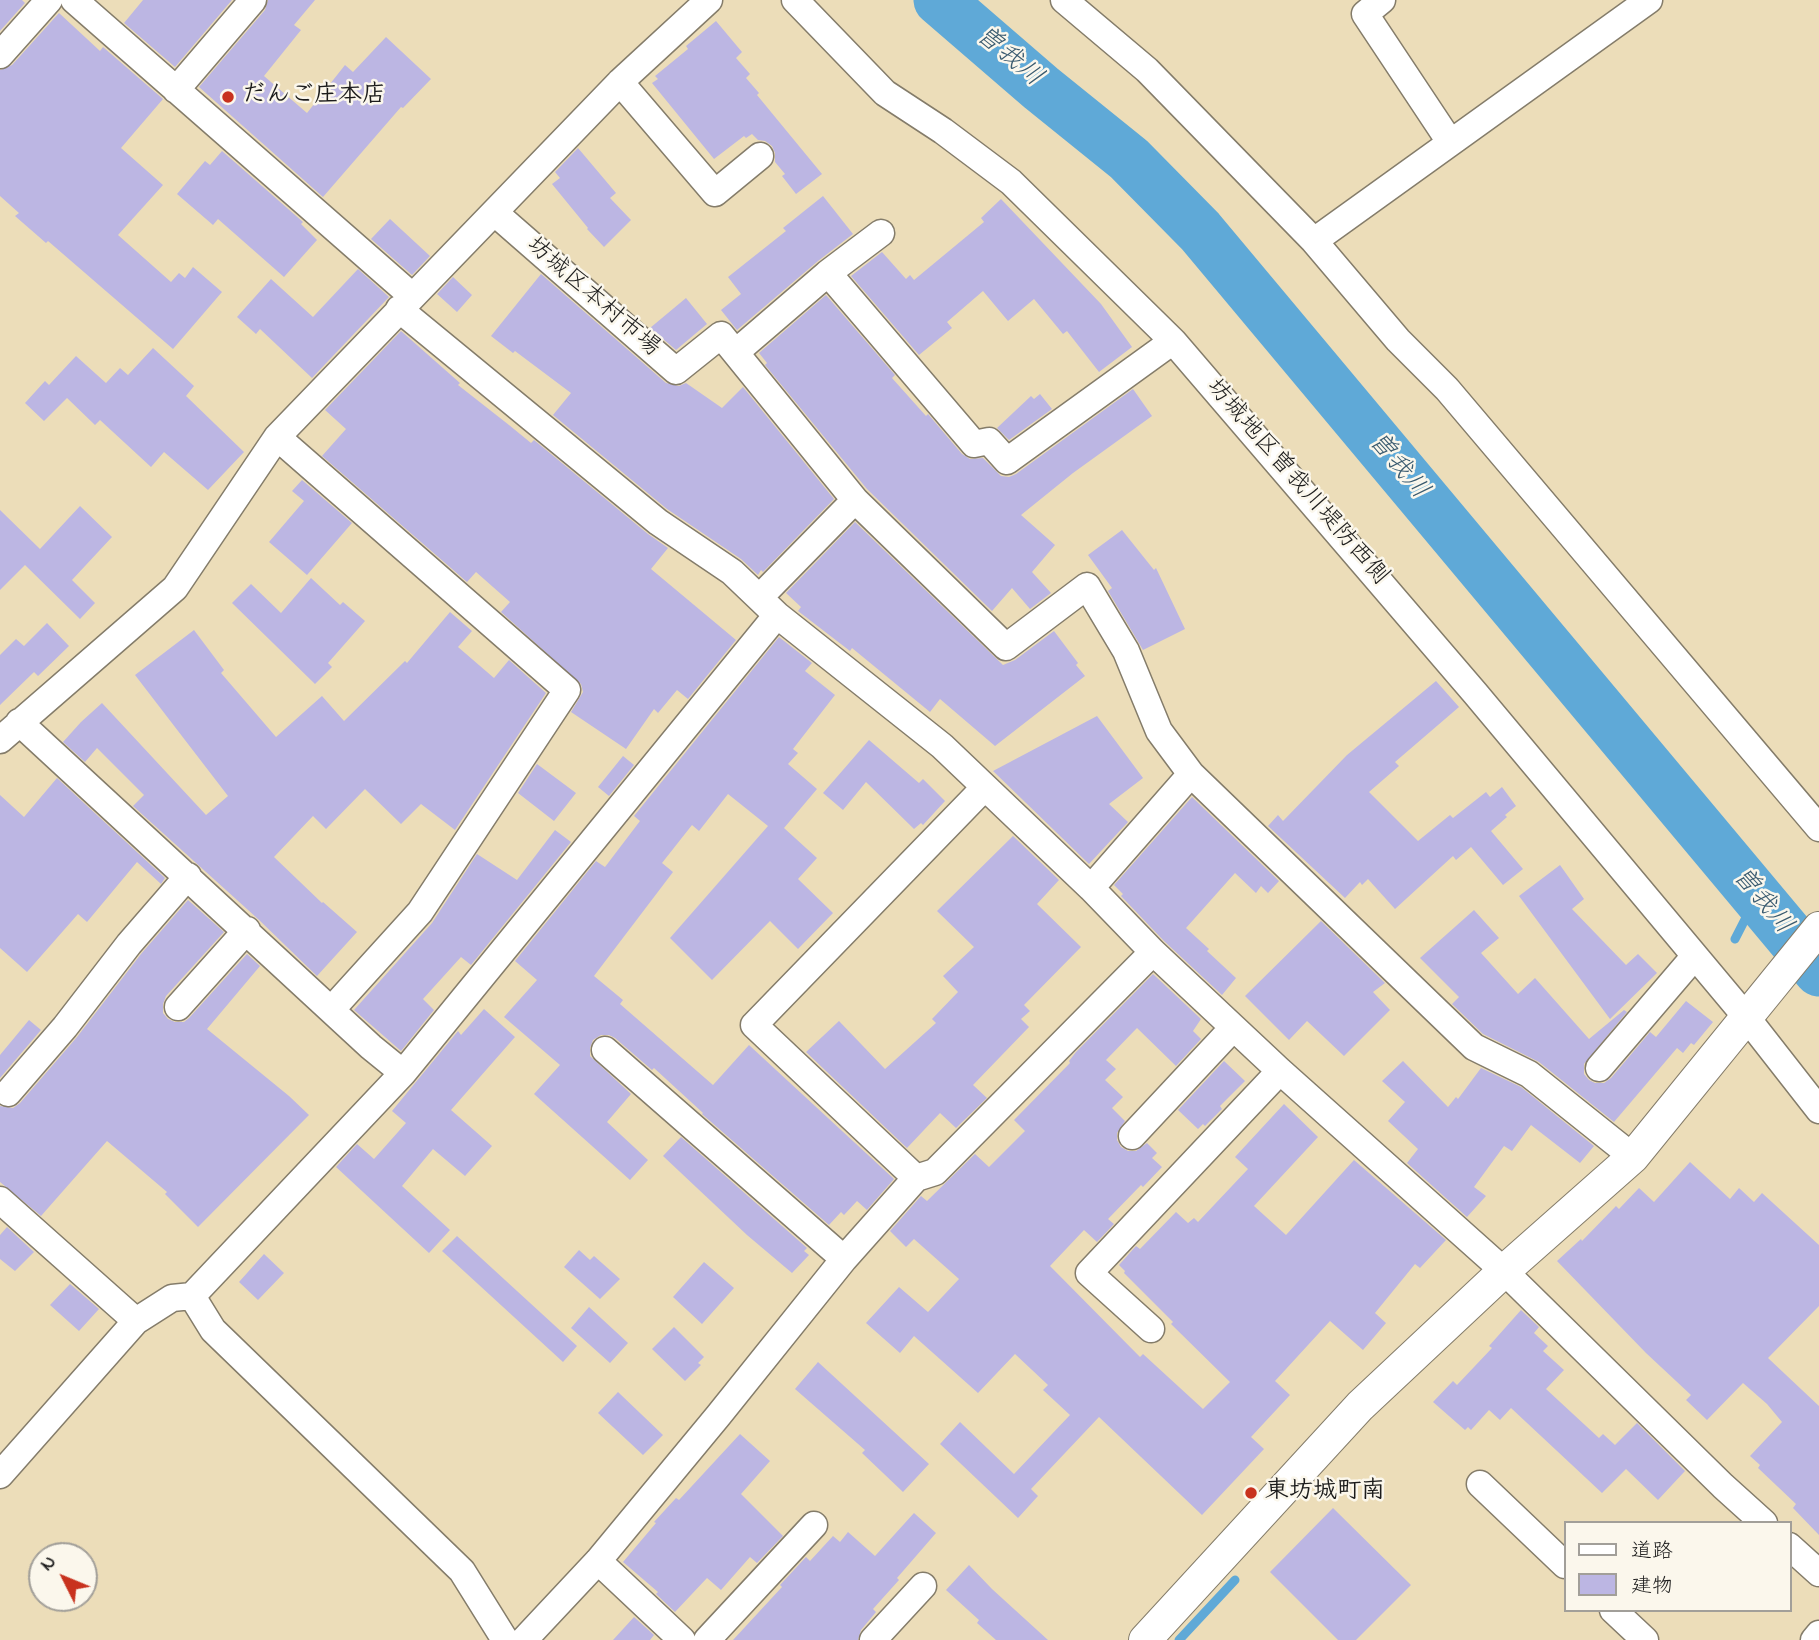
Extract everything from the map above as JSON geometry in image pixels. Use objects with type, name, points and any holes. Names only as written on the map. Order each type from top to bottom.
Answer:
[{"type":"street","points":[[0,55],[49,0]]},
{"type":"street","points":[[74,0],[176,90],[405,303],[658,522],[732,572],[769,606],[942,746],[1233,1028],[1504,1271],[1762,1521]]},
{"type":"street","points":[[176,90],[253,0]]},
{"type":"street","points":[[403,1073],[371,1047],[188,876],[7,729],[175,588],[278,437],[620,82],[709,0]]},
{"type":"street","name":"坊城地区曽我川堤防西側","points":[[795,0],[885,93],[943,131],[1011,182],[1174,341],[1475,693],[1694,957],[1751,1013],[1819,1110]]},
{"type":"street","points":[[1064,0],[1147,70],[1314,240],[1398,340],[1456,400],[1819,828]]},
{"type":"street","points":[[1382,0],[1364,14],[1450,142]]},
{"type":"street","points":[[1314,240],[1649,0]]},
{"type":"street","points":[[620,82],[715,193],[760,156]]},
{"type":"street","name":"坊城区本村市場","points":[[495,213],[676,371],[721,335],[736,352]]},
{"type":"street","points":[[881,233],[828,273],[736,352],[855,500],[1006,647],[1087,586],[1126,651],[1159,731],[1191,774],[1474,1047],[1529,1074],[1633,1157]]},
{"type":"street","points":[[828,273],[974,444],[989,441],[1007,461],[1174,341]]},
{"type":"street","points":[[278,437],[567,690],[420,912],[332,1009]]},
{"type":"street","points":[[0,1475],[136,1321],[172,1298],[192,1296],[403,1073],[855,500]]},
{"type":"street","points":[[1091,888],[1191,774]]},
{"type":"street","points":[[916,1178],[754,1025],[985,787]]},
{"type":"street","points":[[8,1093],[188,876]]},
{"type":"street","points":[[1145,1640],[1360,1406],[1504,1271],[1633,1157],[1819,928]]},
{"type":"street","points":[[178,1007],[247,930]]},
{"type":"street","points":[[524,1640],[598,1560],[844,1259],[916,1178],[935,1172],[1153,952]]},
{"type":"street","points":[[1599,1068],[1694,957]]},
{"type":"street","points":[[1132,1136],[1233,1028]]},
{"type":"street","points":[[605,1049],[844,1259]]},
{"type":"street","points":[[1151,1329],[1089,1273],[1280,1071]]},
{"type":"street","points":[[0,1200],[136,1321]]},
{"type":"street","points":[[192,1296],[213,1330],[462,1571],[505,1640]]},
{"type":"street","points":[[1480,1484],[1563,1563]]},
{"type":"street","points":[[707,1640],[814,1525]]},
{"type":"street","points":[[1791,1548],[1819,1573]]},
{"type":"street","points":[[598,1560],[682,1640]]},
{"type":"street","points":[[873,1640],[923,1586]]},
{"type":"street","points":[[1615,1612],[1645,1640]]},
{"type":"street","points":[[1814,1640],[1819,1634]]},
{"type":"building","points":[[0,0],[22,0],[25,3],[0,31]]},
{"type":"building","points":[[143,0],[232,0],[175,67],[124,23]]},
{"type":"building","points":[[268,0],[315,0],[294,25],[301,30],[264,76],[307,113],[345,65],[353,72],[386,37],[431,79],[401,107],[323,197],[199,87],[265,10]]},
{"type":"building","points":[[59,13],[100,51],[103,47],[163,99],[121,148],[163,185],[118,235],[171,282],[179,273],[185,278],[193,267],[222,292],[173,349],[48,241],[46,243],[15,216],[19,213],[0,196],[0,70],[12,65]]},
{"type":"building","points":[[716,21],[742,52],[736,58],[750,74],[746,78],[759,93],[757,95],[822,174],[796,194],[775,162],[772,146],[752,134],[746,138],[744,136],[714,159],[652,83],[658,79],[655,76]]},
{"type":"building","points":[[578,148],[616,193],[610,198],[631,220],[604,247],[552,184],[560,178],[555,172]]},
{"type":"building","points":[[222,151],[303,222],[301,224],[317,240],[284,277],[218,219],[213,225],[177,194],[205,161],[210,165]]},
{"type":"building","points":[[823,196],[853,234],[737,330],[721,310],[741,294],[728,277],[786,231],[783,228]]},
{"type":"building","points":[[1001,199],[1101,304],[1132,347],[1099,372],[1067,331],[1063,334],[1034,299],[1008,321],[983,291],[947,322],[952,328],[919,355],[851,276],[882,252],[906,279],[910,275],[914,280],[984,222],[981,218]]},
{"type":"building","points":[[390,219],[430,256],[412,275],[371,239]]},
{"type":"building","points":[[358,269],[389,297],[312,378],[260,329],[256,334],[237,317],[271,279],[313,317]]},
{"type":"building","points":[[541,274],[666,383],[679,386],[686,383],[722,408],[743,387],[834,499],[763,572],[761,570],[758,575],[741,559],[667,509],[553,415],[571,393],[491,336]]},
{"type":"building","points":[[453,277],[472,295],[457,312],[437,294]]},
{"type":"building","points":[[826,295],[895,375],[892,378],[962,454],[970,459],[983,458],[1001,476],[1016,474],[1133,389],[1152,416],[1073,473],[1021,515],[1055,545],[1032,572],[1051,593],[1030,609],[1012,588],[992,611],[867,489],[765,365],[767,363],[759,353]]},
{"type":"building","points":[[686,298],[707,324],[676,350],[650,328]]},
{"type":"building","points":[[401,331],[460,383],[458,385],[531,443],[534,440],[668,548],[651,569],[736,640],[688,699],[677,690],[658,713],[654,709],[626,749],[571,712],[583,692],[581,684],[501,612],[510,602],[476,572],[467,582],[322,456],[346,429],[325,410]]},
{"type":"building","points":[[153,348],[194,386],[186,396],[244,452],[208,490],[164,452],[151,467],[100,420],[95,425],[67,398],[44,421],[25,403],[45,381],[49,385],[76,356],[106,383],[120,368],[128,375]]},
{"type":"building","points":[[1040,394],[1052,409],[1009,440],[997,428],[1031,396],[1034,399]]},
{"type":"building","points":[[302,480],[352,523],[307,575],[269,542],[304,501],[292,491]]},
{"type":"building","points":[[80,506],[112,537],[72,580],[95,603],[80,619],[25,565],[0,590],[0,510],[40,549]]},
{"type":"building","points":[[855,522],[1003,665],[1015,660],[1054,631],[1085,676],[995,746],[940,699],[930,712],[852,648],[850,651],[798,611],[801,607],[786,593]]},
{"type":"building","points":[[1122,530],[1154,570],[1156,568],[1185,629],[1143,650],[1108,591],[1112,588],[1088,555]]},
{"type":"building","points":[[311,578],[340,605],[343,602],[365,621],[328,663],[332,667],[315,684],[232,603],[251,584],[281,613]]},
{"type":"building","points":[[450,612],[472,631],[458,647],[494,678],[509,660],[546,693],[455,830],[421,804],[401,824],[365,789],[326,829],[313,816],[274,857],[357,932],[317,976],[133,806],[144,795],[97,748],[85,762],[63,742],[102,703],[206,815],[228,796],[135,675],[194,630],[224,670],[221,673],[276,737],[322,696],[344,721],[405,661],[407,663]]},
{"type":"building","points":[[47,623],[69,646],[38,676],[34,672],[0,705],[0,655],[16,639],[24,646]]},
{"type":"building","points":[[779,637],[812,663],[805,671],[835,695],[793,749],[798,753],[788,764],[817,789],[784,828],[817,858],[798,879],[833,913],[798,949],[770,921],[712,980],[670,938],[768,826],[728,794],[699,831],[692,825],[662,863],[673,872],[594,976],[623,1000],[620,1004],[713,1085],[749,1045],[894,1179],[867,1210],[857,1201],[844,1215],[841,1212],[829,1225],[702,1114],[654,1068],[652,1070],[615,1038],[601,1035],[593,1040],[590,1056],[631,1094],[607,1122],[648,1160],[630,1180],[534,1094],[560,1065],[504,1017],[537,980],[515,961],[596,861],[605,867],[640,821],[634,816]]},
{"type":"building","points":[[1436,681],[1459,707],[1395,762],[1399,766],[1369,792],[1418,841],[1450,815],[1453,818],[1486,792],[1490,797],[1502,787],[1516,806],[1491,831],[1523,869],[1503,885],[1471,847],[1456,860],[1453,856],[1395,909],[1368,879],[1362,885],[1360,882],[1345,898],[1268,826],[1278,815],[1283,821],[1347,755]]},
{"type":"building","points":[[1097,716],[1143,778],[1109,804],[1128,822],[1089,864],[993,771]]},
{"type":"building","points":[[869,740],[919,783],[923,779],[945,801],[923,825],[921,823],[914,829],[866,782],[843,810],[823,793]]},
{"type":"building","points":[[623,756],[634,765],[609,796],[598,787]]},
{"type":"building","points":[[537,764],[576,793],[554,821],[518,793]]},
{"type":"building","points":[[57,778],[165,878],[161,884],[137,862],[87,922],[78,914],[27,972],[0,948],[0,795],[24,817]]},
{"type":"building","points":[[1192,797],[1279,881],[1268,893],[1261,886],[1256,893],[1235,873],[1186,928],[1236,978],[1222,995],[1164,941],[1121,896],[1123,894],[1114,885]]},
{"type":"building","points":[[555,830],[571,842],[471,965],[461,957],[423,999],[434,1010],[401,1051],[354,1010],[432,923],[477,854],[517,880]]},
{"type":"building","points":[[1013,836],[1059,880],[1037,904],[1081,947],[1024,1005],[1030,1011],[1021,1019],[1029,1027],[973,1085],[987,1098],[956,1128],[940,1113],[907,1148],[806,1052],[839,1021],[885,1069],[936,1023],[932,1019],[958,992],[943,976],[974,947],[937,911]]},
{"type":"building","points":[[1560,865],[1584,899],[1572,909],[1626,965],[1638,954],[1657,973],[1610,1019],[1519,896]]},
{"type":"building","points":[[188,900],[224,932],[166,996],[163,1013],[175,1022],[184,1022],[247,954],[260,966],[207,1029],[309,1115],[198,1227],[165,1194],[167,1192],[107,1141],[41,1216],[0,1182],[0,1106],[13,1108],[20,1103]]},
{"type":"building","points":[[1474,910],[1499,938],[1481,953],[1518,994],[1535,978],[1589,1039],[1624,1010],[1627,1012],[1584,1064],[1584,1074],[1595,1083],[1604,1083],[1611,1078],[1650,1032],[1656,1037],[1686,1001],[1713,1022],[1694,1045],[1691,1043],[1683,1053],[1677,1048],[1614,1122],[1539,1062],[1483,1034],[1452,1004],[1459,997],[1420,958]]},
{"type":"building","points":[[1321,921],[1385,983],[1373,992],[1390,1010],[1344,1056],[1307,1021],[1289,1040],[1245,996]]},
{"type":"building","points":[[1153,974],[1201,1019],[1193,1031],[1201,1039],[1176,1066],[1137,1028],[1106,1060],[1116,1069],[1105,1080],[1123,1097],[1112,1108],[1125,1121],[1117,1133],[1121,1147],[1136,1151],[1147,1143],[1157,1153],[1152,1158],[1162,1167],[1108,1219],[1114,1224],[1097,1242],[1084,1230],[1050,1266],[1140,1357],[1143,1354],[1203,1409],[1230,1382],[1171,1324],[1173,1322],[1119,1265],[1136,1246],[1140,1249],[1176,1212],[1188,1223],[1194,1218],[1198,1222],[1248,1169],[1235,1157],[1284,1104],[1318,1137],[1254,1206],[1286,1235],[1354,1160],[1446,1240],[1420,1268],[1415,1264],[1375,1313],[1386,1323],[1363,1350],[1330,1321],[1275,1381],[1290,1395],[1251,1437],[1264,1449],[1202,1515],[1099,1417],[1031,1489],[1038,1496],[1018,1518],[940,1444],[960,1422],[1014,1474],[1070,1415],[1043,1390],[1048,1385],[1015,1354],[978,1393],[914,1336],[900,1353],[866,1323],[899,1287],[928,1312],[959,1279],[914,1239],[906,1247],[890,1231],[921,1196],[927,1201],[975,1154],[989,1167],[1025,1131],[1014,1120]]},
{"type":"building","points":[[484,1009],[515,1037],[451,1110],[492,1146],[465,1176],[433,1149],[402,1186],[450,1230],[429,1253],[336,1167],[357,1144],[374,1159],[406,1123],[392,1111],[458,1031],[461,1035]]},
{"type":"building","points":[[29,1020],[41,1030],[0,1078],[0,1055]]},
{"type":"building","points":[[1224,1061],[1245,1081],[1220,1106],[1222,1109],[1205,1126],[1203,1124],[1198,1129],[1178,1110]]},
{"type":"building","points":[[1403,1061],[1448,1107],[1456,1097],[1458,1099],[1481,1068],[1521,1087],[1594,1146],[1580,1163],[1531,1125],[1512,1151],[1504,1146],[1474,1187],[1486,1196],[1467,1217],[1407,1163],[1418,1149],[1388,1121],[1405,1102],[1382,1081]]},
{"type":"building","points":[[681,1137],[807,1248],[804,1251],[809,1255],[792,1273],[663,1156]]},
{"type":"building","points":[[1690,1162],[1730,1199],[1739,1188],[1754,1202],[1762,1193],[1819,1245],[1819,1306],[1768,1358],[1819,1406],[1819,1535],[1793,1508],[1796,1504],[1758,1468],[1760,1465],[1750,1456],[1782,1422],[1767,1404],[1743,1383],[1707,1420],[1686,1400],[1691,1395],[1646,1353],[1557,1261],[1581,1239],[1582,1241],[1616,1206],[1619,1209],[1639,1188],[1654,1202]]},
{"type":"building","points":[[7,1227],[34,1252],[15,1271],[0,1259],[0,1235]]},
{"type":"building","points":[[457,1236],[577,1346],[563,1362],[442,1251]]},
{"type":"building","points":[[579,1250],[590,1260],[594,1256],[620,1279],[600,1299],[564,1267]]},
{"type":"building","points":[[264,1254],[284,1273],[258,1300],[239,1282]]},
{"type":"building","points":[[704,1262],[734,1288],[702,1324],[673,1297]]},
{"type":"building","points":[[70,1284],[99,1309],[79,1331],[50,1305]]},
{"type":"building","points":[[589,1307],[628,1343],[610,1363],[571,1328]]},
{"type":"building","points":[[1521,1310],[1539,1327],[1534,1333],[1548,1346],[1543,1351],[1564,1370],[1546,1389],[1599,1438],[1603,1434],[1615,1445],[1637,1423],[1685,1471],[1658,1500],[1626,1469],[1602,1493],[1511,1408],[1500,1420],[1489,1410],[1471,1430],[1468,1427],[1465,1430],[1433,1402],[1453,1381],[1457,1385],[1492,1348],[1489,1346]]},
{"type":"building","points":[[674,1327],[704,1357],[698,1363],[701,1365],[685,1381],[652,1349]]},
{"type":"building","points":[[818,1362],[929,1464],[903,1492],[862,1453],[865,1450],[795,1389]]},
{"type":"building","points":[[618,1392],[663,1435],[643,1455],[598,1413]]},
{"type":"building","points":[[740,1434],[770,1461],[741,1494],[783,1536],[757,1563],[750,1557],[721,1590],[707,1578],[675,1612],[656,1594],[658,1592],[623,1562],[656,1523],[654,1522],[676,1498],[679,1500]]},
{"type":"building","points":[[1333,1508],[1411,1585],[1356,1640],[1338,1640],[1270,1572]]},
{"type":"building","points":[[914,1513],[936,1533],[873,1609],[876,1612],[861,1630],[858,1640],[733,1640],[806,1557],[810,1561],[833,1536],[840,1542],[848,1532],[875,1556]]},
{"type":"building","points":[[969,1565],[1048,1640],[996,1640],[977,1623],[979,1620],[946,1590]]},
{"type":"building","points":[[634,1617],[654,1635],[650,1640],[613,1640]]},
{"type":"waterway","name":"曽我川","points":[[939,0],[1129,159],[1200,231],[1819,971]]},
{"type":"waterway","points":[[1735,939],[1756,898]]},
{"type":"waterway","points":[[1179,1640],[1235,1580]]},
{"type":"place","name":"だんご庄本店","points":[[228,97]]},
{"type":"place","name":"東坊城町南","points":[[1251,1493]]}]
